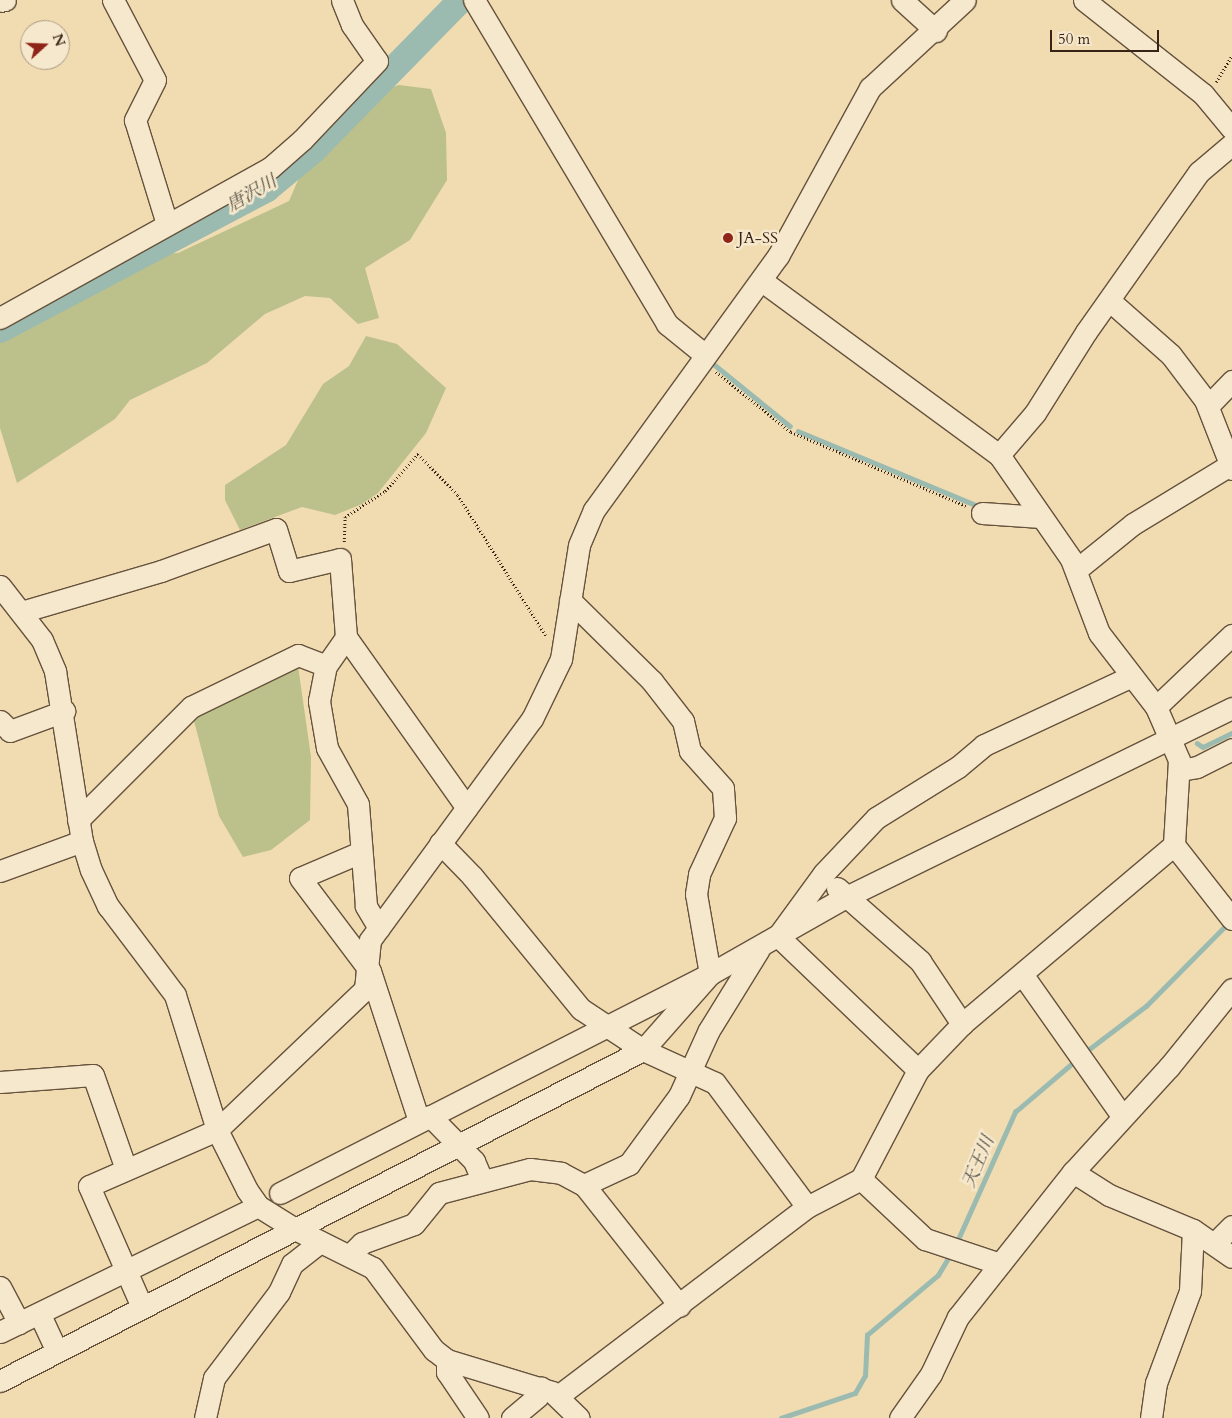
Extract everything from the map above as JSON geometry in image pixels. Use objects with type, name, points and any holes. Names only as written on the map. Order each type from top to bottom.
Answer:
[{"type":"street","points":[[0,1],[5,0]]},
{"type":"street","points":[[112,0],[155,80],[135,120],[167,224]]},
{"type":"street","points":[[0,318],[270,168],[377,62],[352,25],[342,0]]},
{"type":"street","points":[[902,0],[936,31]]},
{"type":"street","points":[[482,1180],[474,1161],[457,1144],[425,1118],[370,971],[368,950],[379,928],[532,719],[561,658],[579,545],[594,510],[706,360],[730,322],[762,280],[827,168],[854,111],[870,88],[936,31],[966,0]]},
{"type":"street","points":[[1084,0],[1205,96],[1232,129]]},
{"type":"street","points":[[474,1],[667,324],[706,360]]},
{"type":"street","points":[[999,455],[1035,414],[1110,301],[1200,172],[1232,144]]},
{"type":"street","points":[[762,280],[999,455],[1076,570],[1099,633],[1130,678],[1156,707],[1180,770],[1174,845],[1232,919]]},
{"type":"street","points":[[1076,570],[1133,524],[1231,467],[1208,406],[1171,355],[1110,301]]},
{"type":"street","points":[[1208,406],[1232,380]]},
{"type":"street","points":[[982,513],[1040,518]]},
{"type":"street","points":[[21,612],[161,571],[276,529],[288,571],[340,559],[346,636],[467,808]]},
{"type":"street","points":[[0,586],[42,640],[64,711],[82,841],[101,893],[181,1007],[217,1130],[258,1206],[294,1229],[350,1255],[384,1278],[434,1350],[447,1360],[550,1392],[579,1418]]},
{"type":"street","points":[[570,600],[663,694],[683,721],[690,751],[723,788],[725,818],[699,874],[696,894],[710,974]]},
{"type":"street","points":[[346,636],[326,666],[319,701],[327,748],[358,804],[366,906],[379,928]]},
{"type":"street","points":[[1156,707],[1232,636]]},
{"type":"street","points":[[78,820],[191,707],[298,655],[326,666]]},
{"type":"street","points":[[778,936],[824,873],[876,818],[958,767],[984,745],[1130,678]]},
{"type":"street","points":[[280,1193],[710,974],[759,948],[844,898],[1232,708]]},
{"type":"street","points":[[0,721],[10,731],[64,711]]},
{"type":"street","points":[[1180,770],[1197,767],[1232,749]]},
{"type":"street","points":[[0,871],[82,841]]},
{"type":"street","points":[[440,843],[472,876],[581,1009],[643,1050],[692,1069],[715,1083],[807,1206]]},
{"type":"street","points":[[512,1418],[538,1396],[550,1392],[680,1306],[807,1206],[862,1179],[918,1070],[962,1024],[1174,845]]},
{"type":"street","points":[[361,852],[300,878],[370,971]]},
{"type":"street","points":[[824,873],[844,898],[920,961],[962,1024]]},
{"type":"street","points":[[778,936],[918,1070]]},
{"type":"street","points":[[584,1185],[607,1178],[643,1150],[692,1069],[709,1030],[759,948]]},
{"type":"street","points":[[142,1307],[125,1273],[89,1186],[217,1130],[365,989],[370,971]]},
{"type":"street","points":[[0,1381],[56,1350],[643,1050],[710,974]]},
{"type":"street","points":[[1022,974],[1122,1116]]},
{"type":"street","points":[[900,1418],[931,1374],[958,1317],[1073,1172],[1122,1116],[1169,1067],[1232,989]]},
{"type":"street","points":[[0,1082],[93,1075],[126,1169]]},
{"type":"street","points":[[350,1255],[362,1243],[414,1224],[439,1193],[482,1180],[548,1170],[584,1185],[680,1306]]},
{"type":"street","points":[[1073,1172],[1109,1195],[1193,1230],[1232,1257]]},
{"type":"street","points":[[862,1179],[925,1239],[1000,1264]]},
{"type":"street","points":[[0,1332],[40,1315],[258,1206]]},
{"type":"street","points":[[1215,1244],[1232,1226]]},
{"type":"street","points":[[1151,1418],[1158,1375],[1190,1291],[1193,1230]]},
{"type":"street","points":[[204,1418],[214,1378],[279,1292],[292,1264],[320,1242]]},
{"type":"street","points":[[0,1287],[20,1323]]},
{"type":"street","points":[[40,1315],[56,1350]]},
{"type":"street","points":[[447,1360],[447,1372],[478,1418]]},
{"type":"path","points":[[1205,96],[1232,55]]},
{"type":"path","points":[[706,360],[791,432],[982,513]]},
{"type":"path","points":[[340,559],[345,517],[385,490],[418,454],[458,495],[561,658]]},
{"type":"green space","points":[[399,85],[431,89],[446,133],[447,180],[410,240],[365,268],[379,318],[358,324],[330,298],[305,296],[265,314],[207,363],[130,400],[115,419],[17,483],[0,428],[0,335],[130,256],[178,253],[289,201],[312,148],[367,94]]},
{"type":"green space","points":[[366,336],[397,344],[446,388],[426,433],[378,493],[362,504],[335,515],[302,507],[240,530],[225,500],[225,485],[286,445],[323,384],[349,366]]},
{"type":"green space","points":[[297,659],[311,757],[310,820],[271,850],[243,857],[219,816],[194,721],[219,697]]},
{"type":"waterway","name":"唐沢川","points":[[455,0],[464,11]]},
{"type":"waterway","name":"唐沢川","points":[[0,330],[267,189],[314,150],[461,0]]},
{"type":"waterway","points":[[710,361],[790,426]]},
{"type":"waterway","points":[[798,431],[978,506]]},
{"type":"waterway","points":[[1197,743],[1203,747],[1232,733]]},
{"type":"waterway","name":"天王川","points":[[1084,1053],[1146,1006],[1228,923]]},
{"type":"waterway","name":"天王川","points":[[956,1244],[1015,1112],[1076,1060]]},
{"type":"waterway","name":"天王川","points":[[781,1418],[855,1393],[865,1376],[867,1335],[938,1275],[950,1255]]},
{"type":"place","name":"JA-SS","points":[[728,238]]}]
